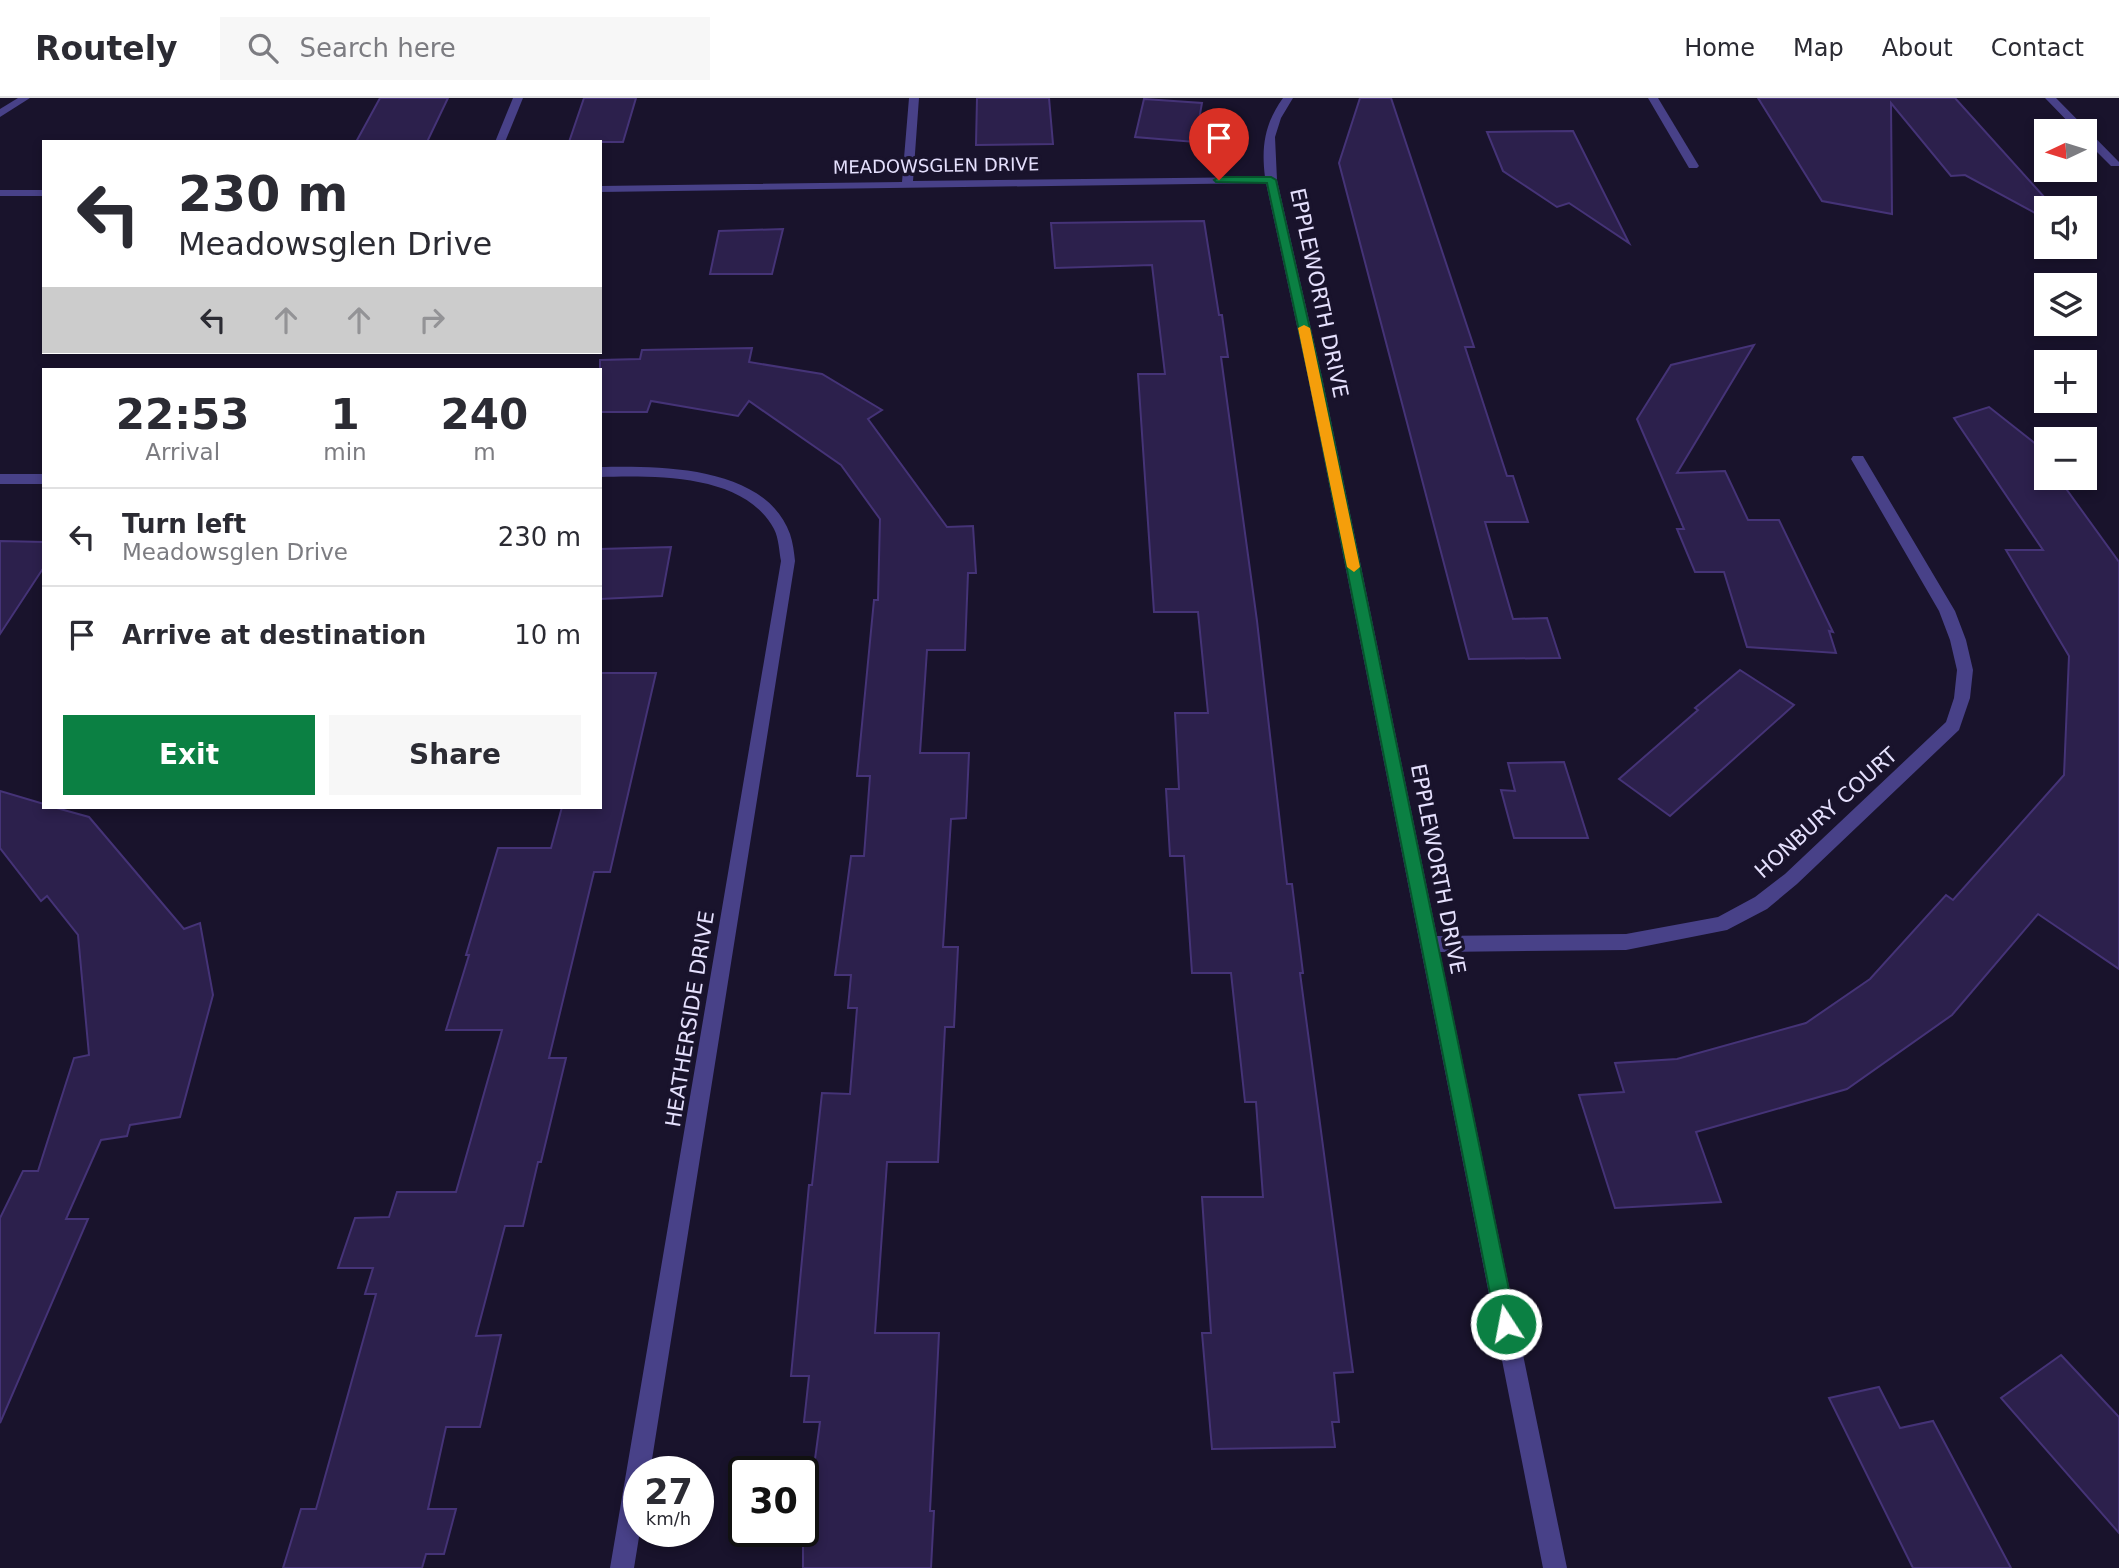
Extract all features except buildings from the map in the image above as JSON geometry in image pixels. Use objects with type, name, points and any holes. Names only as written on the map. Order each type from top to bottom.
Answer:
[{"type":"street","points":[[0,114],[26,98]]},
{"type":"street","points":[[501,140],[518,98]]},
{"type":"street","points":[[907,184],[914,98]]},
{"type":"street","name":"EPPLEWORTH DRIVE","points":[[1288,98],[1273,121],[1271,130],[1268,158],[1271,180],[1315,377],[1555,1568]]},
{"type":"street","points":[[1653,98],[1693,166]]},
{"type":"street","points":[[2050,98],[2071,119]]},
{"type":"street","points":[[2097,145],[2116,164]]},
{"type":"street","name":"MEADOWSGLEN DRIVE","points":[[602,189],[1271,180]]},
{"type":"street","points":[[0,193],[42,193]]},
{"type":"street","name":"HONBURY COURT","points":[[1430,944],[1626,942],[1721,924],[1760,903],[1791,879],[1953,725],[1962,698],[1965,670],[1958,640],[1947,611],[1858,459]]},
{"type":"street","name":"HEATHERSIDE DRIVE","points":[[602,472],[666,471],[720,480],[744,491],[768,511],[783,533],[788,561],[622,1568]]},
{"type":"street","points":[[0,479],[42,479]]},
{"type":"slow traffic","points":[[1304,328],[1354,567]]},
{"type":"route","points":[[1219,180],[1271,180],[1315,377],[1506,1324]]}]
